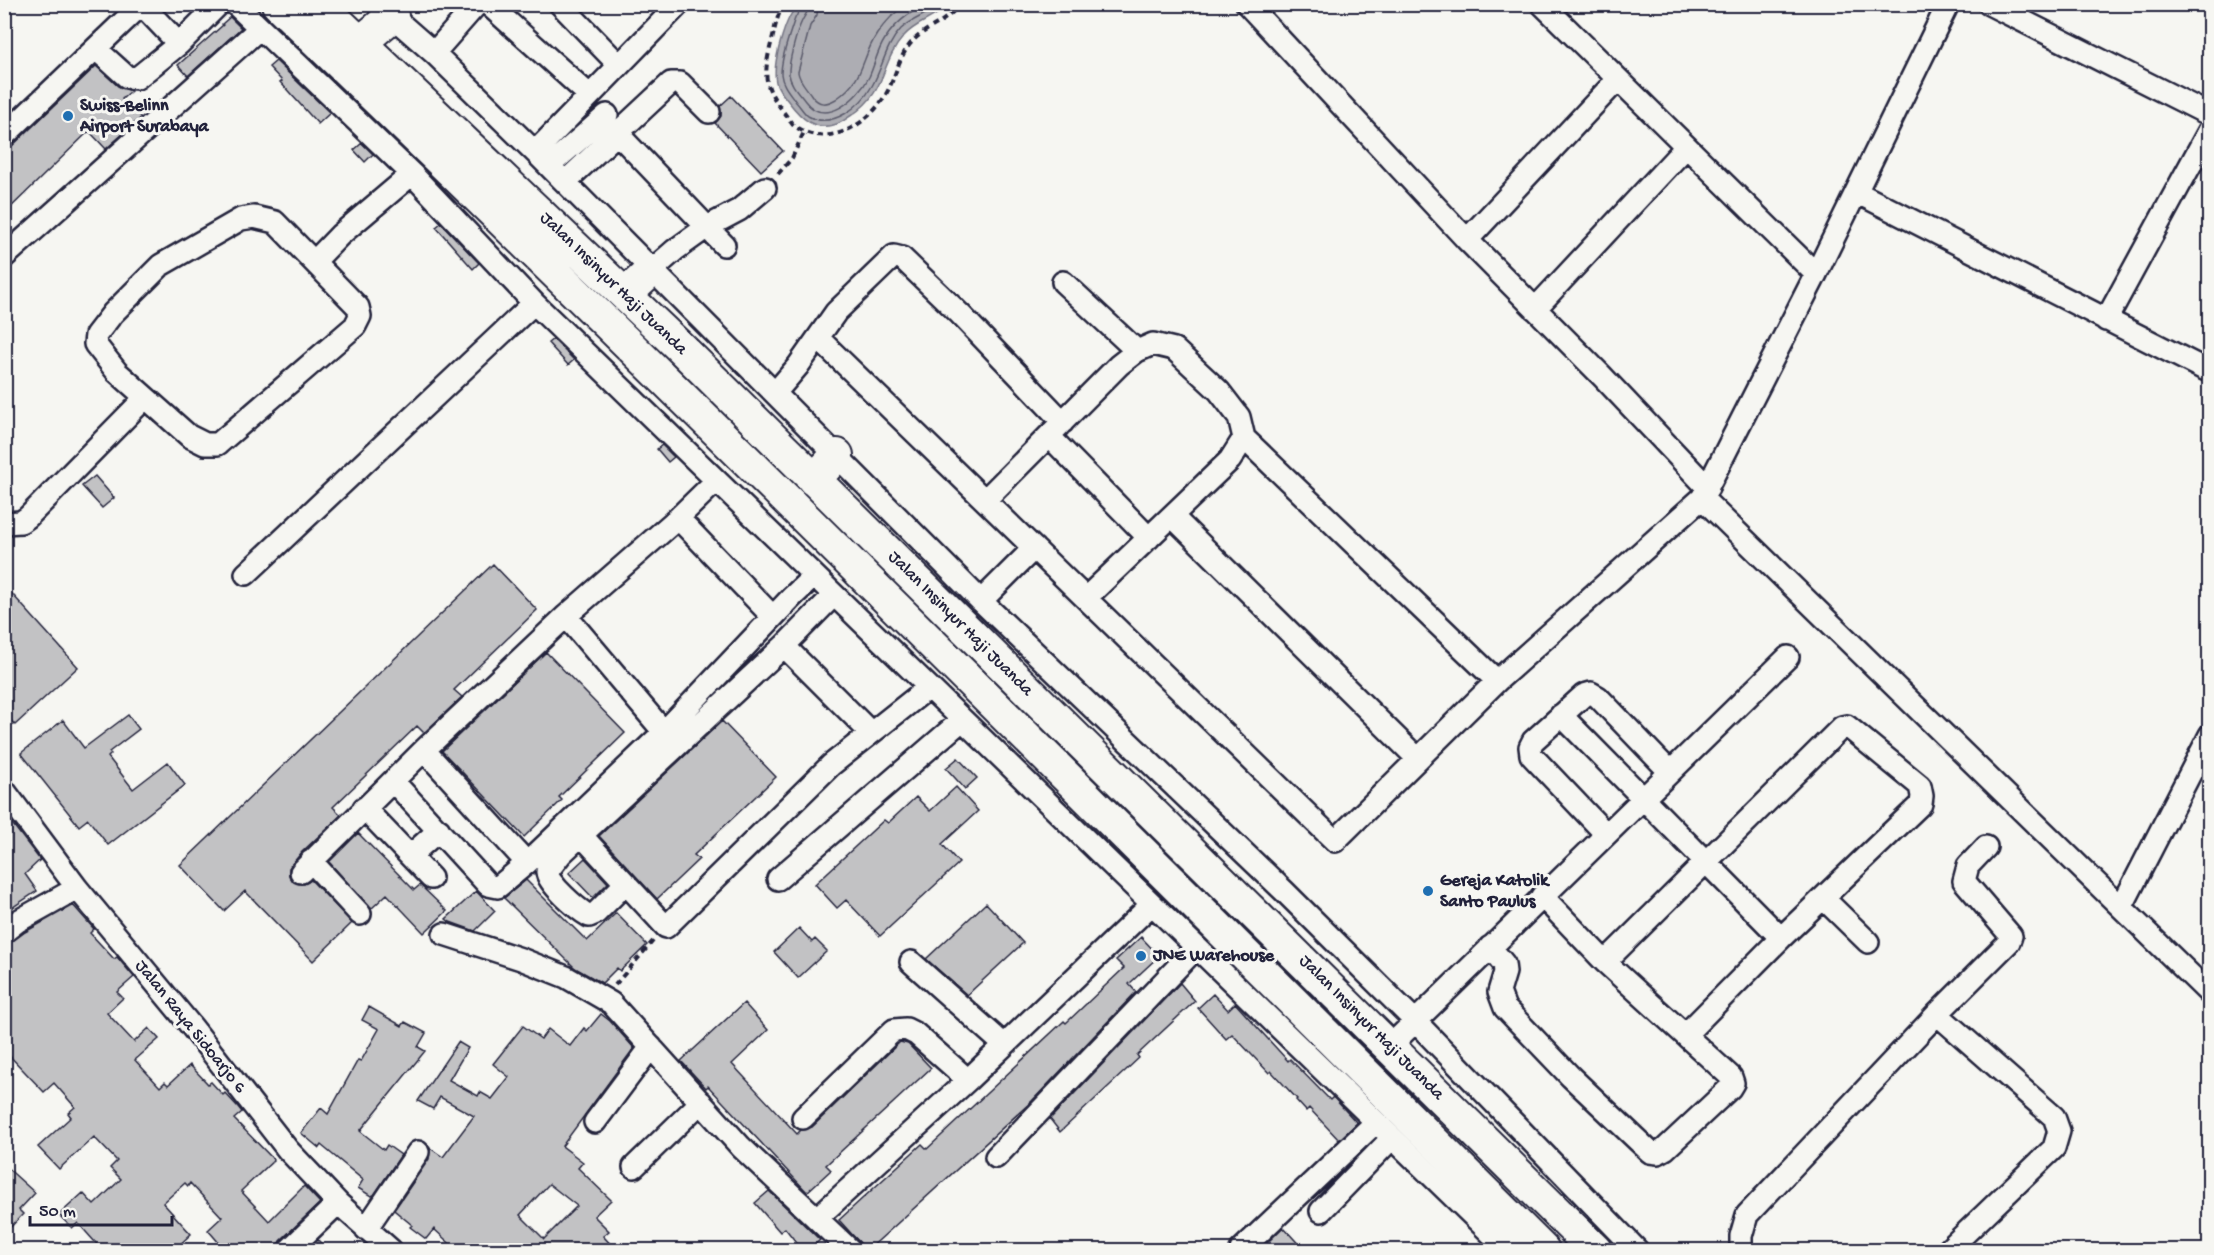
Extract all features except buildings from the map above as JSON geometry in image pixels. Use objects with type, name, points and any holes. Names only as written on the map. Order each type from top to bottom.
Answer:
[{"type":"highway","name":"Jalan Insinyur Haji Juanda","points":[[319,4],[625,295],[1390,1046],[1595,1251]]},
{"type":"highway","points":[[360,43],[385,10]]},
{"type":"highway","name":"Jalan Insinyur Haji Juanda","points":[[269,16],[416,136],[1543,1251]]},
{"type":"highway","points":[[625,295],[662,261]]},
{"type":"highway","points":[[814,480],[837,455]]},
{"type":"street","points":[[96,49],[126,77],[137,78],[179,44],[219,4]]},
{"type":"street","name":"Jalan Insinyur Haji Juanda","points":[[236,4],[269,16],[412,174],[534,303],[1508,1251]]},
{"type":"street","points":[[442,44],[477,4]]},
{"type":"street","points":[[488,4],[589,95]]},
{"type":"street","points":[[560,4],[619,65]]},
{"type":"street","points":[[558,159],[589,95],[678,4]]},
{"type":"street","points":[[1247,4],[1467,240],[1602,376],[1705,493],[2210,994]]},
{"type":"street","points":[[1542,4],[1816,274]]},
{"type":"street","points":[[818,338],[1335,841],[1497,681],[1705,493],[1816,274],[1948,4]]},
{"type":"street","points":[[1989,4],[2210,115]]},
{"type":"street","points":[[4,136],[142,5],[179,44]]},
{"type":"street","name":"Jalan Insinyur Haji Juanda","points":[[385,10],[442,44],[786,380],[837,455],[988,593],[1518,1125],[1637,1251]]},
{"type":"street","points":[[4,257],[269,16]]},
{"type":"street","points":[[1467,240],[1618,80]]},
{"type":"street","points":[[558,159],[671,83],[680,83],[709,112]]},
{"type":"street","points":[[612,124],[724,245]]},
{"type":"street","points":[[2106,320],[2210,129]]},
{"type":"street","points":[[1535,309],[1686,147]]},
{"type":"street","points":[[314,262],[340,235],[412,174]]},
{"type":"street","points":[[662,261],[707,227],[739,210],[765,188]]},
{"type":"street","points":[[1856,192],[2210,372]]},
{"type":"street","points":[[254,217],[275,222],[358,308],[360,316],[355,326],[218,444],[205,444],[189,436],[145,398],[117,372],[103,355],[95,344],[96,334],[161,265],[241,219],[254,217]]},
{"type":"street","points":[[786,380],[836,312],[886,262],[894,256],[902,258],[960,314],[1149,538]]},
{"type":"street","points":[[1063,282],[1137,351]]},
{"type":"street","points":[[246,574],[534,303]]},
{"type":"street","points":[[985,500],[1119,365],[1137,351],[1153,344],[1174,349],[1219,391],[1239,417],[1244,438],[1497,681]]},
{"type":"street","points":[[4,523],[21,522],[28,517],[145,398]]},
{"type":"street","points":[[1086,598],[1230,460],[1244,438]]},
{"type":"street","points":[[360,914],[306,866],[424,750],[566,616],[678,518],[716,481]]},
{"type":"street","points":[[1172,516],[1418,759]]},
{"type":"street","points":[[678,518],[773,617]]},
{"type":"street","points":[[988,593],[1034,548]]},
{"type":"street","points":[[393,781],[491,887],[498,887],[527,863],[664,732],[814,576]]},
{"type":"street","points":[[625,884],[596,913],[590,916],[575,906],[546,875],[549,867],[784,646],[834,595]]},
{"type":"street","points":[[566,616],[664,732]]},
{"type":"street","points":[[784,646],[871,733]]},
{"type":"street","points":[[1390,1046],[1788,657]]},
{"type":"street","points":[[582,836],[666,927],[831,765],[928,687]]},
{"type":"street","points":[[1606,834],[1531,755],[1530,747],[1533,741],[1584,695],[1591,693],[1598,697],[1670,772]]},
{"type":"street","points":[[1561,716],[1780,938]]},
{"type":"street","points":[[778,879],[962,720]]},
{"type":"street","points":[[1605,962],[1842,726],[1847,726],[1920,786],[1921,804],[1780,938],[1685,1035]]},
{"type":"street","points":[[2122,906],[2210,735]]},
{"type":"street","points":[[424,750],[527,863]]},
{"type":"street","name":"Jalan Raya Sidoarjo 6","points":[[4,790],[77,888],[288,1150],[338,1203],[391,1251]]},
{"type":"street","points":[[364,808],[431,878]]},
{"type":"street","points":[[411,855],[439,830]]},
{"type":"street","points":[[1741,1251],[1740,1236],[1747,1215],[1937,1014],[2009,942],[2011,936],[1964,881],[1968,866],[1986,847]]},
{"type":"street","points":[[4,932],[18,921],[77,888]]},
{"type":"street","points":[[1490,947],[1504,964],[1506,972],[1499,992],[1505,1008],[1571,1077],[1650,1152],[1658,1153],[1665,1149],[1730,1089],[1731,1077],[1605,962],[1542,896]]},
{"type":"street","points":[[1823,898],[1868,942]]},
{"type":"street","points":[[1114,959],[1156,909]]},
{"type":"street","points":[[817,1218],[968,1080],[1003,1044],[1156,909]]},
{"type":"street","points":[[444,934],[521,959],[566,977],[611,1003],[741,1147],[850,1251]]},
{"type":"street","points":[[996,1157],[1196,948]]},
{"type":"street","points":[[911,962],[1003,1044]]},
{"type":"street","points":[[1937,1014],[2054,1118],[2059,1131],[2054,1148],[1948,1251]]},
{"type":"street","points":[[803,1118],[894,1030],[906,1029],[916,1034],[968,1080]]},
{"type":"street","points":[[595,1122],[651,1047]]},
{"type":"street","points":[[634,1167],[701,1102]]},
{"type":"street","points":[[1241,1251],[1375,1123]]},
{"type":"street","points":[[1493,1149],[1518,1125]]},
{"type":"street","points":[[1321,1211],[1392,1138]]},
{"type":"street","points":[[366,1228],[418,1152]]},
{"type":"street","points":[[289,1251],[338,1203]]},
{"type":"path","points":[[784,4],[779,14],[767,60],[766,82],[771,95],[794,125],[804,132],[821,136],[838,134],[867,117],[885,96],[898,62],[912,41],[947,19],[959,4]]},
{"type":"path","points":[[765,188],[792,158],[804,132]]},
{"type":"path","points":[[611,1003],[612,992],[619,980],[666,927]]},
{"type":"water","points":[[948,4],[943,10],[914,27],[904,36],[890,57],[878,87],[864,106],[839,123],[829,126],[815,125],[803,118],[781,92],[776,82],[776,64],[784,30],[798,5]]},
{"type":"place","name":"Swiss-Belinn Airport Surabaya","points":[[68,116]]},
{"type":"place","name":"Gereja Katolik Santo Paulus","points":[[1428,891]]},
{"type":"place","name":"JNE Warehouse","points":[[1141,956]]}]
